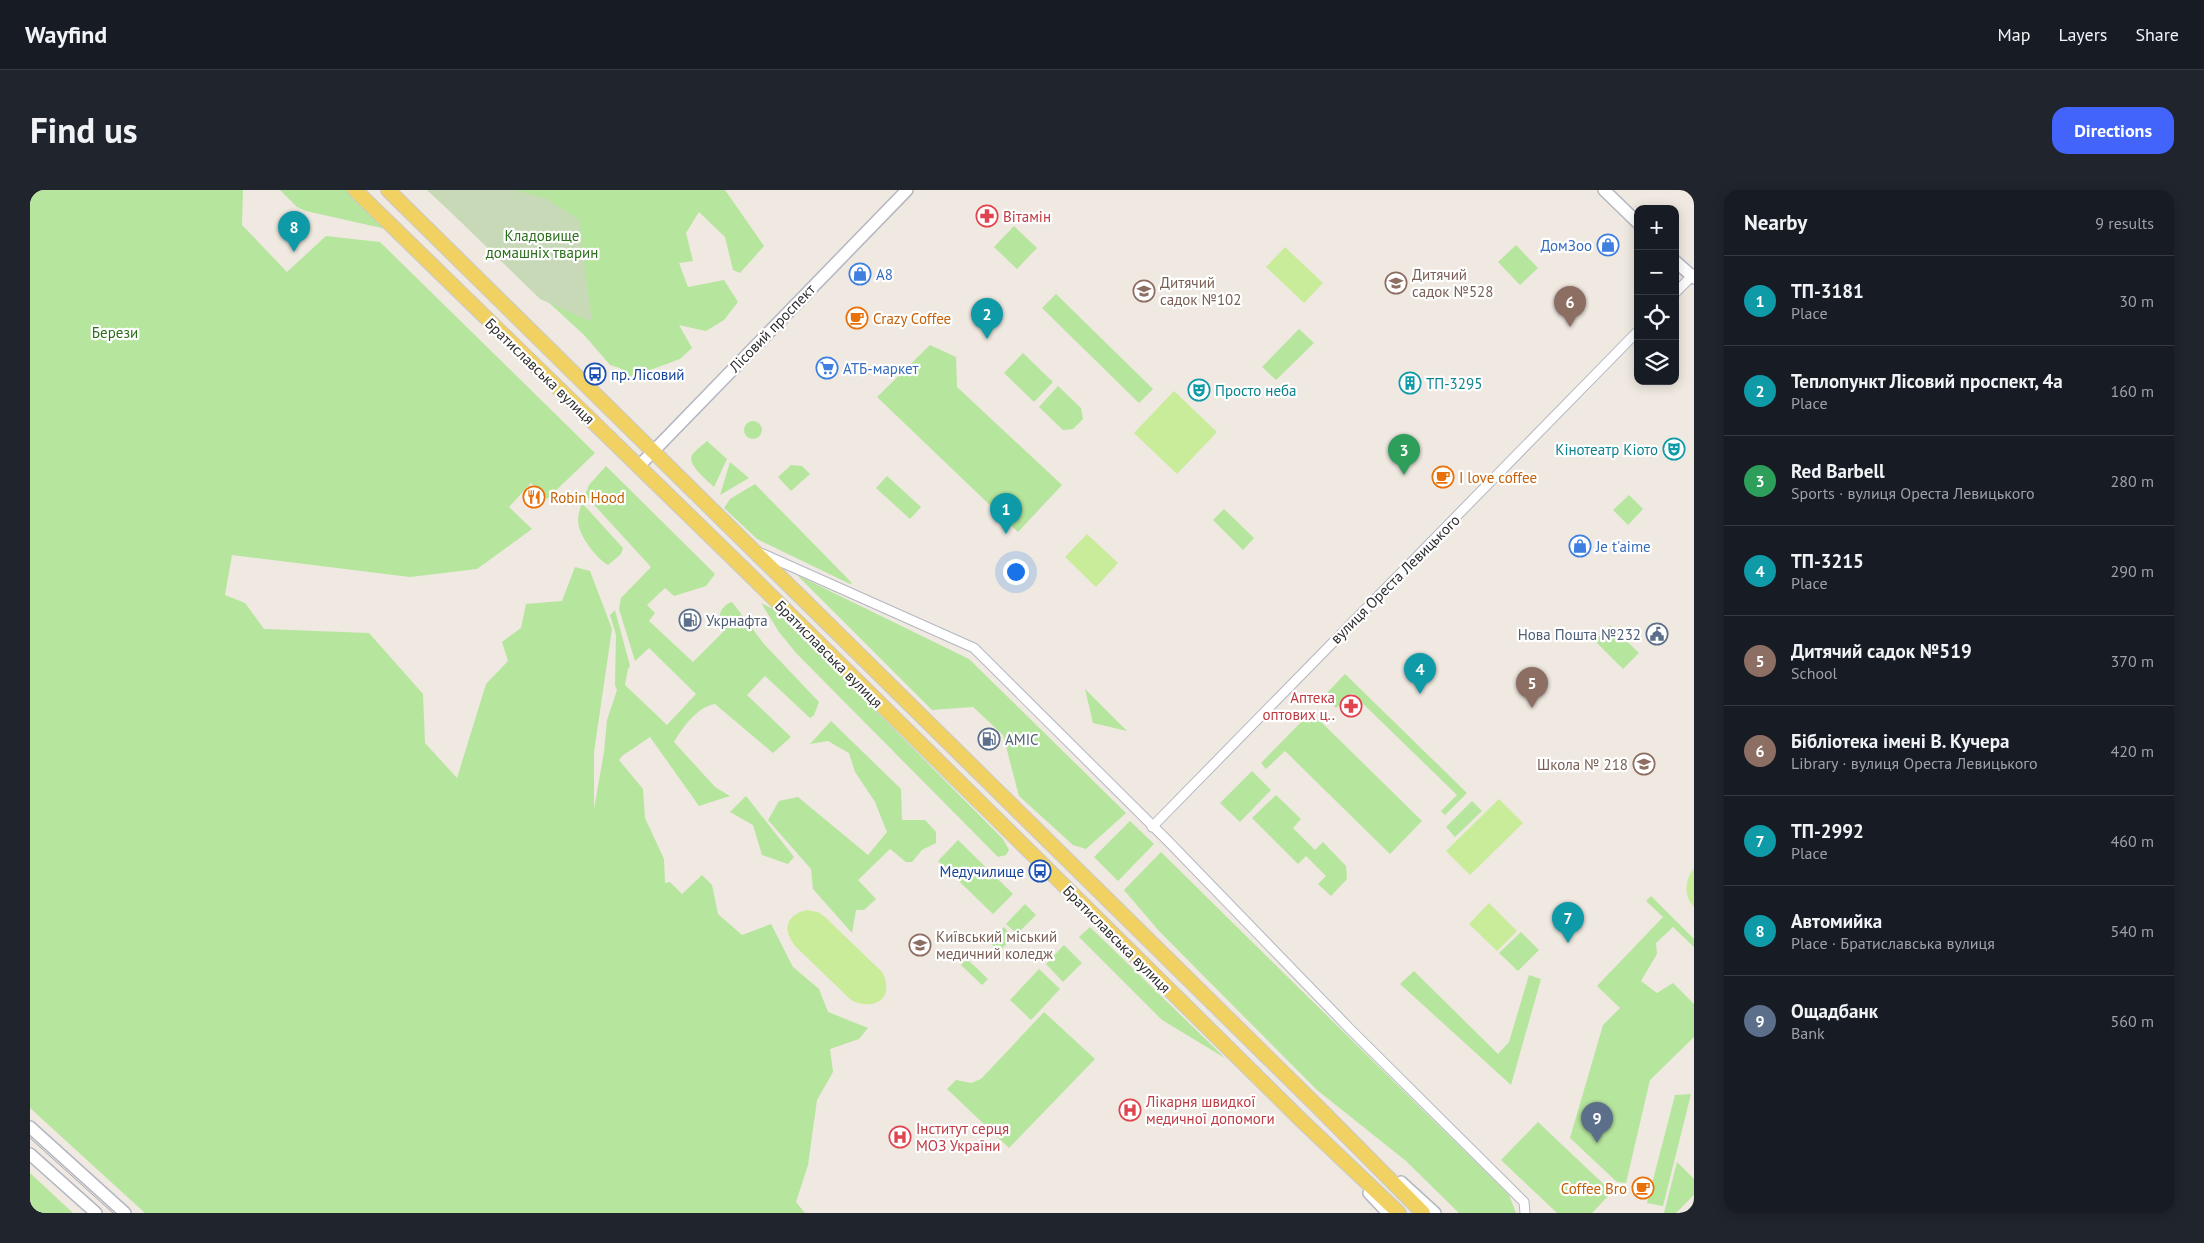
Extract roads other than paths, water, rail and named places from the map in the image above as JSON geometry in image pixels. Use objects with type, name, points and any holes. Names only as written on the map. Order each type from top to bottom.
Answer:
[{"type":"main road","name":"Братиславська вулиця","points":[[355,190],[639,466],[1301,1120],[1399,1213]]},
{"type":"main road","name":"Братиславська вулиця","points":[[388,190],[1318,1107],[1423,1213]]},
{"type":"street","name":"Лісовий проспект","points":[[639,466],[907,190]]},
{"type":"street","points":[[1604,190],[1634,219]]},
{"type":"street","points":[[1679,264],[1693,276],[1679,289]]},
{"type":"street","name":"вулиця Ореста Левицького","points":[[1152,827],[1634,335]]},
{"type":"street","points":[[754,550],[974,648],[1524,1202],[1525,1213]]},
{"type":"street","name":"Братиславська вулиця","points":[[1318,1107],[1435,1213]]},
{"type":"street","name":"Братиславська вулиця","points":[[1301,1120],[1388,1213]]},
{"type":"street","points":[[30,1127],[125,1213]]},
{"type":"street","points":[[30,1154],[96,1213]]},
{"type":"tram line","points":[[30,1138],[113,1213]]},
{"type":"place","name":"Вітамін","points":[[987,216]]},
{"type":"place","name":"ДомЗоо","points":[[1608,245]]},
{"type":"place","name":"Автомийка","points":[[294,252]]},
{"type":"place","name":"А8","points":[[860,274]]},
{"type":"place","name":"Дитячий садок №528","points":[[1396,283]]},
{"type":"place","name":"Дитячий садок №102","points":[[1144,291]]},
{"type":"place","name":"Crazy Coffee","points":[[857,318]]},
{"type":"place","name":"Бібліотека імені В. Кучера","points":[[1570,327]]},
{"type":"place","name":"Теплопункт Лісовий проспект, 4а","points":[[987,339]]},
{"type":"place","name":"АТБ-маркет","points":[[827,368]]},
{"type":"place","name":"пр. Лісовий","points":[[595,374]]},
{"type":"place","name":"ТП-3295","points":[[1410,383]]},
{"type":"place","name":"Просто неба","points":[[1199,390]]},
{"type":"place","name":"Кінотеатр Кіото","points":[[1674,449]]},
{"type":"place","name":"Red Barbell","points":[[1404,475]]},
{"type":"place","name":"I love coffee","points":[[1443,477]]},
{"type":"place","name":"Robin Hood","points":[[534,497]]},
{"type":"place","name":"ТП-3181","points":[[1006,534]]},
{"type":"place","name":"Je t'aime","points":[[1580,546]]},
{"type":"place","name":"Укрнафта","points":[[690,620]]},
{"type":"place","name":"Нова Пошта №232","points":[[1657,634]]},
{"type":"place","name":"ТП-3215","points":[[1420,694]]},
{"type":"place","name":"Аптека оптових ц..","points":[[1351,706]]},
{"type":"place","name":"Дитячий садок №519","points":[[1532,708]]},
{"type":"place","name":"AMIC","points":[[989,739]]},
{"type":"place","name":"Школа № 218","points":[[1644,764]]},
{"type":"place","name":"Медучилище","points":[[1040,871]]},
{"type":"place","name":"ТП-2992","points":[[1568,943]]},
{"type":"place","name":"Київський міський медичний коледж","points":[[920,945]]},
{"type":"place","name":"Лікарня швидкої медичної допомоги","points":[[1130,1110]]},
{"type":"place","name":"Інститут серця МОЗ України","points":[[900,1137]]},
{"type":"place","name":"Ощадбанк","points":[[1597,1143]]},
{"type":"place","name":"Coffee Bro","points":[[1643,1188]]},
{"type":"park label","name":"Кладовище домашніх тварин","points":[[542,244]]},
{"type":"park label","name":"Берези","points":[[115,332]]}]
